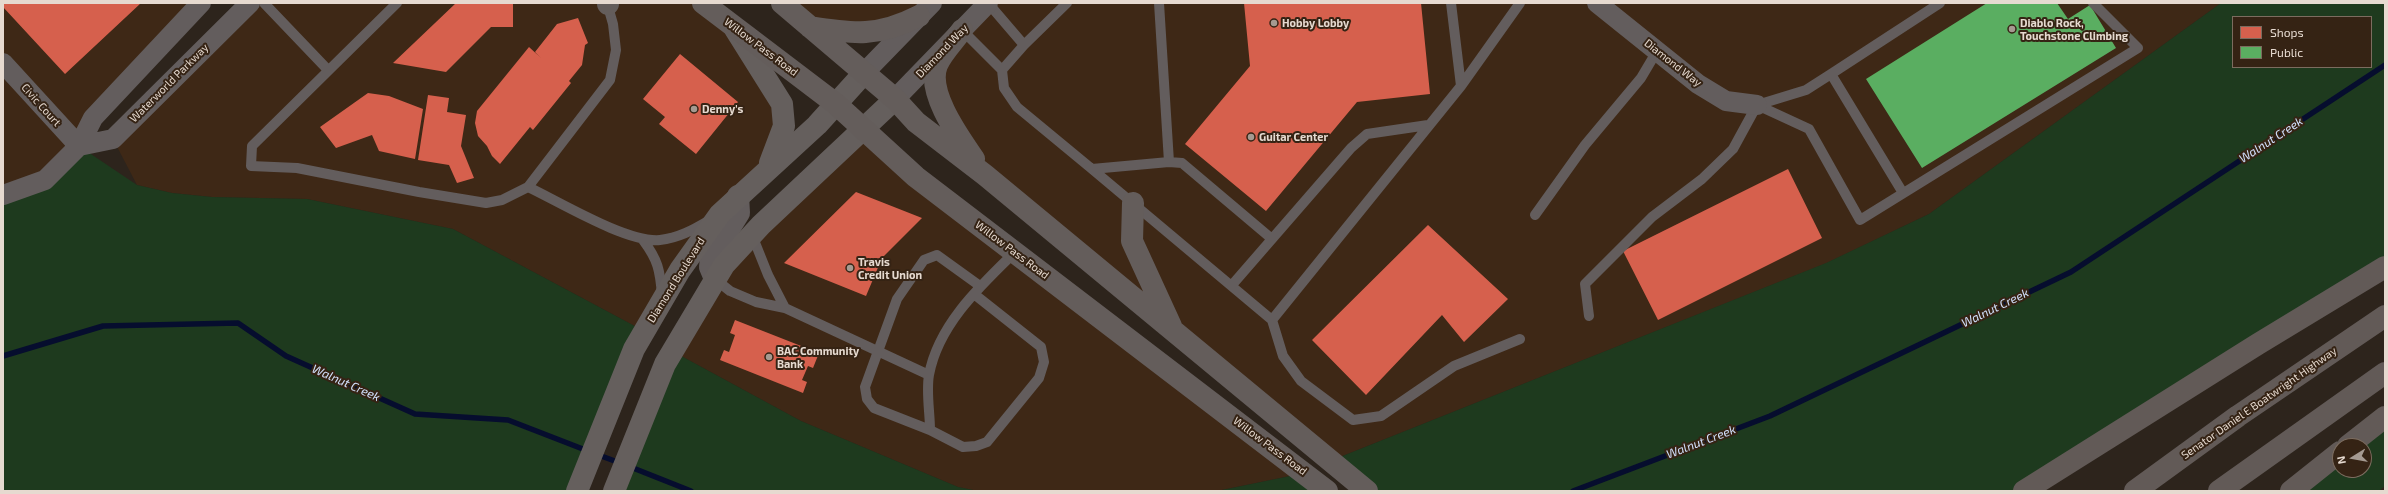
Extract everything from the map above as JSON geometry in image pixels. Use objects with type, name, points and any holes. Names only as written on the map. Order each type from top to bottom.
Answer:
[{"type":"highway","points":[[2024,491],[2258,344],[2385,267]]},
{"type":"highway","name":"Senator Daniel E Boatwright Highway","points":[[2134,491],[2238,416],[2385,316]]},
{"type":"highway","points":[[2219,491],[2385,372]]},
{"type":"highway","points":[[2358,438],[2385,417]]},
{"type":"highway","points":[[2291,491],[2332,458]]},
{"type":"main road","name":"Willow Pass Road","points":[[703,3],[836,104],[916,177],[1327,491]]},
{"type":"main road","points":[[782,3],[895,99],[916,122],[985,175],[1366,491]]},
{"type":"main road","points":[[810,27],[843,32],[869,32],[895,28],[925,10]]},
{"type":"main road","points":[[734,27],[782,104],[784,126],[776,152],[766,171]]},
{"type":"main road","points":[[962,30],[938,64],[935,78],[952,125],[985,175]]},
{"type":"main road","name":"Diamond Boulevard","points":[[577,491],[634,349],[680,270],[720,214],[836,104],[864,72]]},
{"type":"main road","points":[[614,491],[665,364],[724,265],[752,234],[895,99]]},
{"type":"main road","points":[[1133,203],[1132,241],[1173,330]]},
{"type":"street","points":[[3,195],[45,180],[79,146],[93,118],[201,3]]},
{"type":"street","name":"Waterworld Parkway","points":[[79,146],[113,139],[250,3]]},
{"type":"street","name":"Diamond Way","points":[[895,99],[988,3]]},
{"type":"street","name":"Diamond Way","points":[[1597,3],[1698,84],[1726,101],[1757,105]]},
{"type":"street","points":[[864,72],[925,10]]},
{"type":"street","name":"Civic Court","points":[[3,63],[79,146]]},
{"type":"street","points":[[715,279],[710,267],[711,258],[739,213],[738,196]]},
{"type":"lane","points":[[264,3],[328,70]]},
{"type":"lane","points":[[397,3],[252,146],[250,166],[297,168],[419,192],[486,203],[502,200],[528,187],[610,80],[616,50],[607,3]]},
{"type":"lane","points":[[988,3],[1024,45]]},
{"type":"lane","points":[[1002,70],[1024,45],[1067,3]]},
{"type":"lane","points":[[1159,3],[1170,162]]},
{"type":"lane","points":[[1451,3],[1461,86]]},
{"type":"lane","points":[[1272,320],[1461,86],[1520,3]]},
{"type":"lane","points":[[1589,316],[1585,284],[1652,217],[1702,179],[1733,149],[1757,105],[1806,90],[1940,3]]},
{"type":"lane","points":[[1757,105],[1809,129],[1860,220],[2138,48],[2093,3]]},
{"type":"lane","points":[[962,30],[1002,70],[1004,88],[1017,107],[1232,285],[1272,320],[1283,356],[1301,380],[1353,420],[1381,416],[1454,366],[1520,339]]},
{"type":"lane","points":[[1535,215],[1585,146],[1641,78],[1658,52]]},
{"type":"lane","points":[[1831,74],[1903,193]]},
{"type":"lane","points":[[1232,285],[1351,148],[1368,134],[1428,125]]},
{"type":"lane","points":[[1092,169],[1170,162],[1182,163],[1272,239]]},
{"type":"lane","points":[[528,187],[624,234],[643,240],[661,240],[684,234],[720,214]]},
{"type":"lane","points":[[752,234],[768,275],[784,308]]},
{"type":"lane","points":[[643,240],[653,253],[660,268],[662,300]]},
{"type":"lane","points":[[930,430],[929,375],[943,334],[977,290],[1015,252]]},
{"type":"lane","points":[[937,255],[1041,347],[1044,362],[1039,378],[987,442],[976,446],[963,447],[930,430],[874,408],[868,398],[866,387],[877,352],[897,299],[924,260],[937,255]]},
{"type":"lane","points":[[715,279],[736,294],[756,302],[784,308],[929,375]]},
{"type":"shaded area","points":[[3,3],[201,3],[45,180],[3,195]]},
{"type":"shaded area","points":[[250,3],[703,3],[782,104],[776,151],[644,331],[453,229],[307,199],[212,197],[172,193],[137,185],[113,139]]},
{"type":"shaded area","points":[[782,3],[932,3],[843,32]]},
{"type":"shaded area","points":[[988,3],[2221,3],[1929,214],[1827,263],[1330,461],[985,175],[952,125],[938,64]]},
{"type":"shaded area","points":[[864,129],[1305,473],[1217,491],[978,491],[958,487],[801,421],[672,351],[724,265]]},
{"type":"green space","points":[[2221,3],[2385,3],[2385,267],[2024,491],[1367,491],[1330,461],[1826,263],[1929,214]]},
{"type":"green space","points":[[79,146],[137,185],[172,193],[212,197],[307,199],[453,229],[644,331],[577,491],[3,491],[3,195],[11,193]]},
{"type":"green space","points":[[672,351],[801,421],[958,487],[978,491],[614,491]]},
{"type":"green space","points":[[2385,417],[2385,486],[2379,491],[2291,491],[2332,458],[2332,478],[2372,478],[2372,438],[2370,438]]},
{"type":"green space","points":[[1305,473],[1327,491],[1217,491]]},
{"type":"building: Shops","points":[[3,3],[141,3],[65,74],[3,7]]},
{"type":"building: Shops","points":[[456,3],[513,3],[513,27],[491,27],[446,72],[393,63]]},
{"type":"building: Shops","points":[[1244,3],[1421,3],[1430,94],[1357,102],[1266,211],[1185,144],[1250,66]]},
{"type":"building: Shops","points":[[578,18],[588,43],[585,45],[582,65],[569,81],[571,83],[533,130],[530,127],[500,164],[492,156],[487,146],[478,136],[475,123],[477,111],[529,47],[541,58],[535,52],[557,24]]},
{"type":"building: Shops","name":"Denny's","points":[[680,54],[738,102],[696,154],[659,124],[665,117],[643,99]]},
{"type":"building: Shops","points":[[368,93],[389,96],[423,109],[415,159],[379,151],[372,135],[336,148],[320,127]]},
{"type":"building: Shops","points":[[428,95],[449,98],[447,112],[466,115],[461,146],[474,178],[457,183],[449,165],[418,160]]},
{"type":"building: Shops","points":[[1788,169],[1822,238],[1658,320],[1623,251]]},
{"type":"building: Shops","points":[[856,192],[922,218],[882,258],[866,296],[784,263]]},
{"type":"building: Shops","points":[[1428,225],[1508,299],[1464,342],[1442,315],[1366,395],[1312,340]]},
{"type":"building: Shops","name":"BAC Community Bank","points":[[735,320],[819,353],[813,368],[808,366],[802,380],[807,382],[803,393],[720,360],[724,350],[729,352],[735,335],[730,333]]},
{"type":"building: Public","points":[[1987,3],[2057,3],[2068,19],[2090,5],[2116,48],[1922,168],[1866,79]]},
{"type":"waterway","name":"Walnut Creek","points":[[1573,491],[1770,416],[2071,272],[2385,65]]},
{"type":"waterway","name":"Walnut Creek","points":[[3,356],[103,326],[238,323],[286,356],[415,414],[508,420],[588,451]]},
{"type":"waterway","name":"Walnut Creek","points":[[596,454],[620,463]]},
{"type":"waterway","name":"Walnut Creek","points":[[628,466],[691,491]]},
{"type":"place","name":"Hobby Lobby","points":[[1274,23]]},
{"type":"place","name":"Diablo Rock, Touchstone Climbing","points":[[2012,29]]},
{"type":"place","name":"Denny's","points":[[694,109]]},
{"type":"place","name":"Guitar Center","points":[[1251,137]]},
{"type":"place","name":"Travis Credit Union","points":[[850,268]]},
{"type":"place","name":"BAC Community Bank","points":[[769,357]]}]
